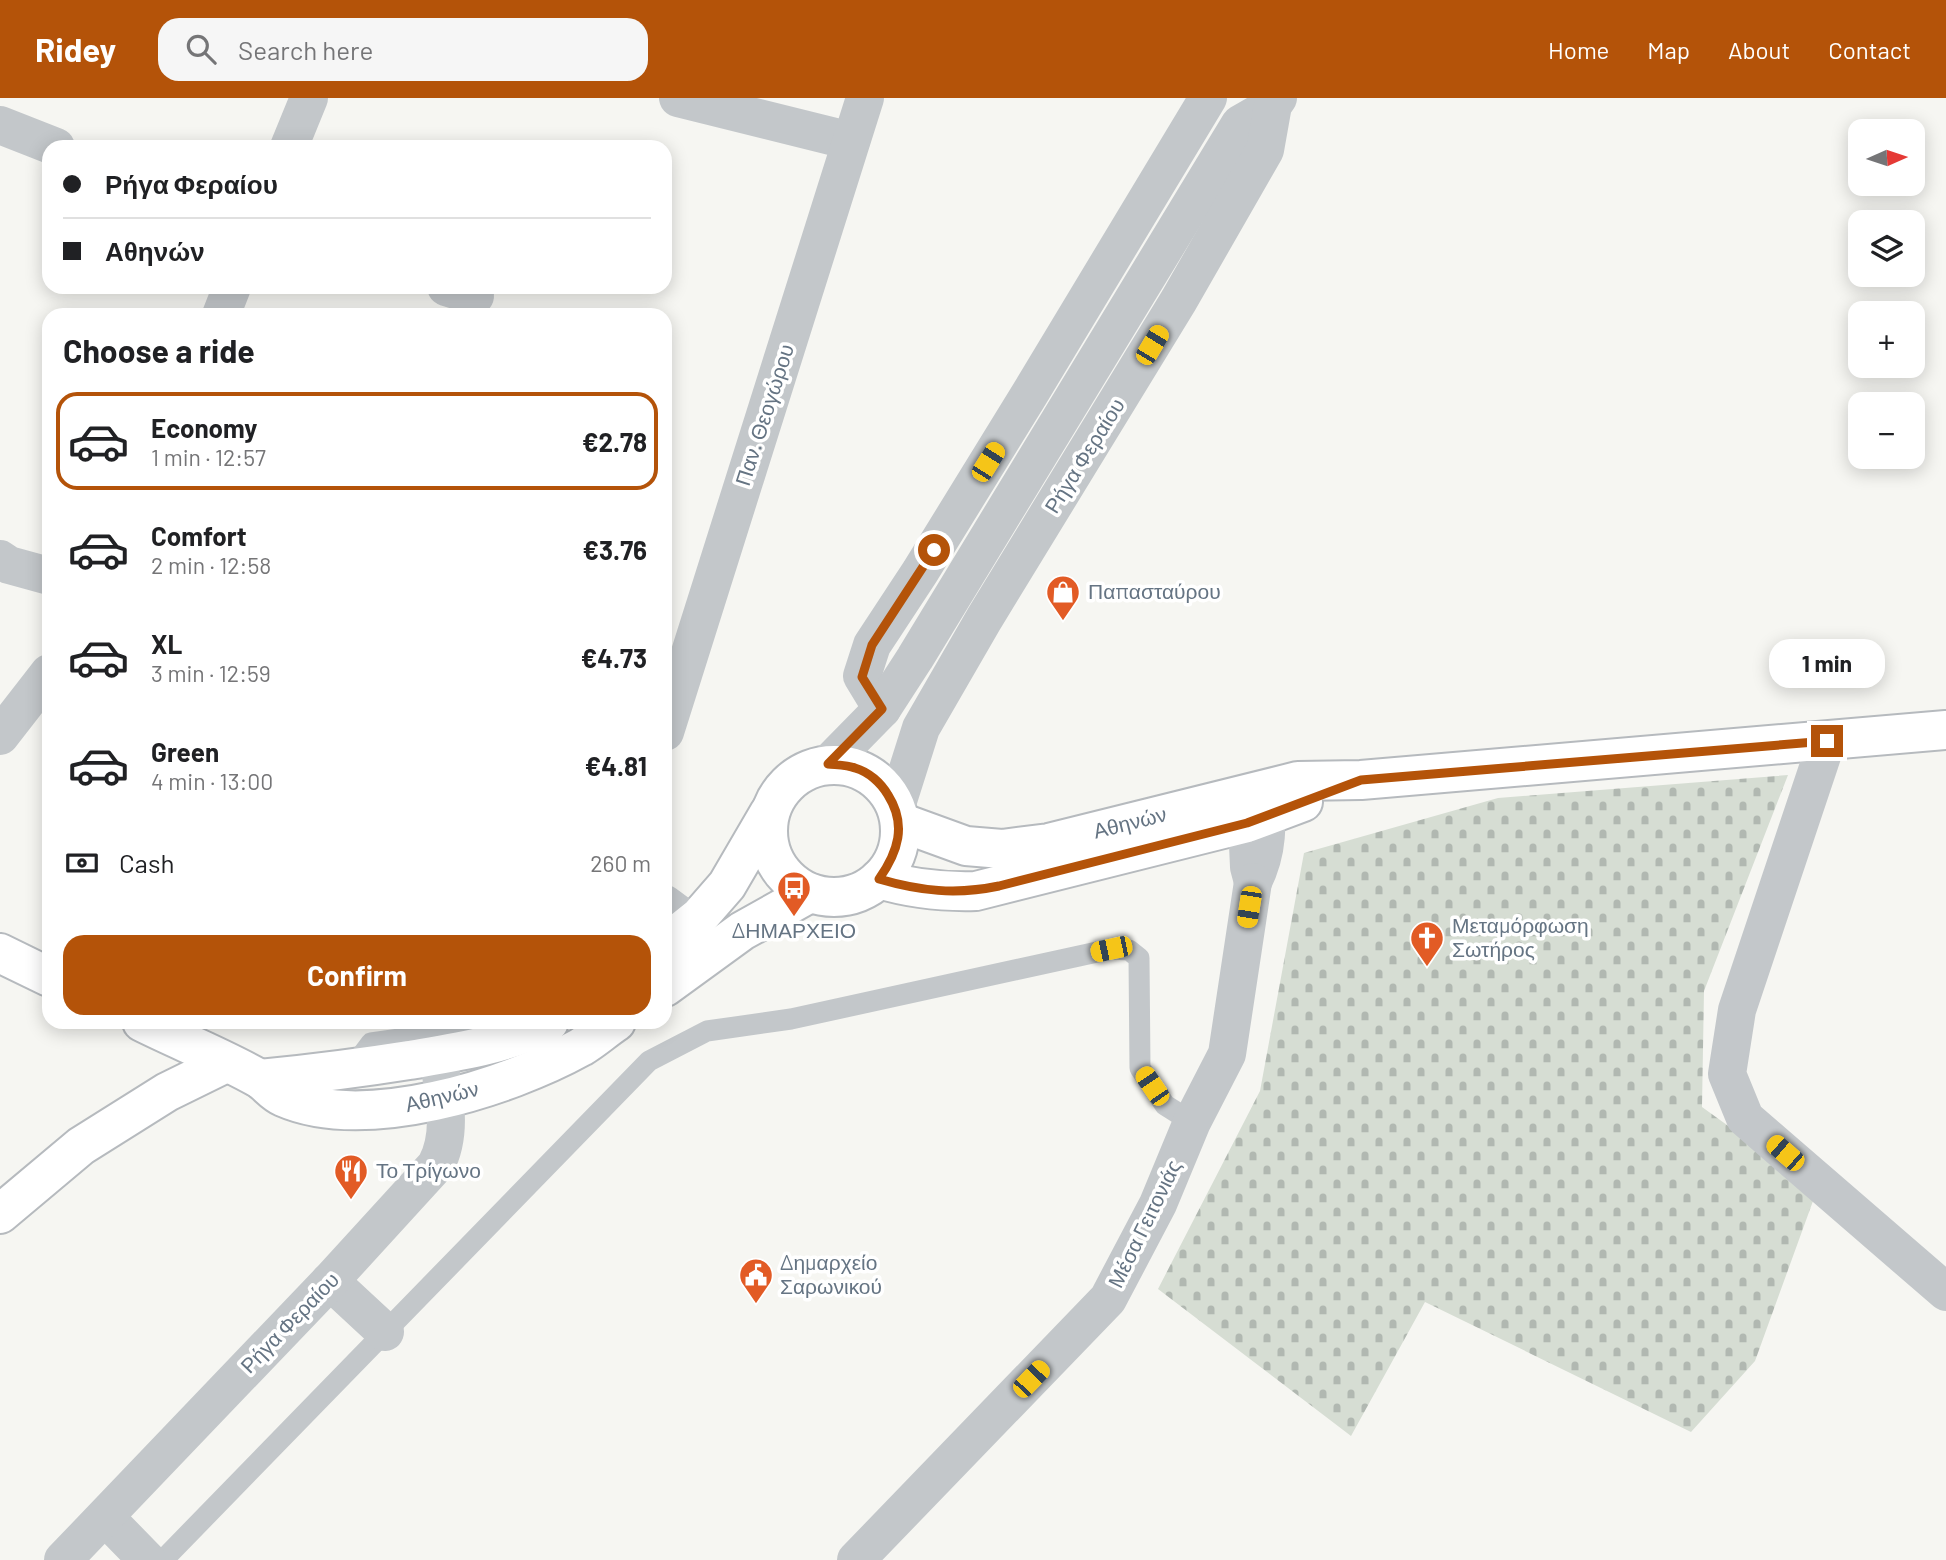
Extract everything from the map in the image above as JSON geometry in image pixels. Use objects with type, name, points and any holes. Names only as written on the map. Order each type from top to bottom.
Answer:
[{"type":"main road","name":"Αθηνών","points":[[879,879],[914,889],[976,891],[1254,806],[1298,781],[1361,780],[1946,730]]},
{"type":"main road","points":[[674,924],[727,886],[782,788],[803,771],[828,764],[856,768],[880,783],[898,814],[900,834],[893,859],[879,879],[858,892],[834,897],[810,893],[789,880],[776,862],[767,837],[769,813]]},
{"type":"main road","name":"Αθηνών","points":[[898,814],[966,846],[1002,849],[1254,806]]},
{"type":"main road","points":[[672,982],[742,931],[810,893]]},
{"type":"main road","points":[[0,953],[42,974]]},
{"type":"main road","name":"Αθηνών","points":[[156,1029],[243,1071],[281,1096],[312,1106],[364,1111],[444,1099],[510,1080],[582,1046],[606,1029]]},
{"type":"main road","name":"Αθηνών","points":[[243,1071],[351,1069],[488,1045],[536,1029]]},
{"type":"main road","points":[[0,1214],[81,1146],[167,1092],[243,1071]]},
{"type":"street","points":[[292,140],[309,98]]},
{"type":"street","points":[[678,98],[851,141]]},
{"type":"street","name":"Παν. Θεογώρου","points":[[672,710],[865,98]]},
{"type":"street","points":[[882,709],[862,677],[872,645],[993,454],[1208,98]]},
{"type":"street","name":"Ρήγα Φεραίου","points":[[828,764],[882,709],[1240,124],[1271,100]]},
{"type":"street","name":"Ρήγα Φεραίου","points":[[898,814],[921,728],[984,619],[1180,300],[1265,150],[1271,100]]},
{"type":"street","points":[[0,125],[42,142]]},
{"type":"street","points":[[0,559],[9,565],[42,574]]},
{"type":"street","points":[[0,736],[42,682]]},
{"type":"street","points":[[1827,741],[1737,1010],[1727,1074],[1745,1118],[1946,1292]]},
{"type":"street","name":"Μέσα Γειτονιάς","points":[[856,1560],[1108,1298],[1158,1204],[1192,1122],[1227,1054],[1253,882],[1249,867],[1254,806]]},
{"type":"street","name":"Ρήγα Φεραίου","points":[[64,1560],[330,1281],[436,1165],[446,1135],[438,1055]]},
{"type":"street","points":[[330,1281],[385,1332]]},
{"type":"street","points":[[105,1517],[147,1560]]},
{"type":"lane","points":[[163,1560],[649,1061],[707,1031],[791,1019],[1111,949],[1129,950],[1139,958],[1140,1068],[1165,1105],[1192,1122]]},
{"type":"lane","points":[[351,1069],[371,1044],[464,1030],[488,1045]]},
{"type":"green space","points":[[1788,775],[1704,991],[1702,1107],[1817,1190],[1755,1361],[1691,1432],[1425,1302],[1351,1436],[1158,1289],[1260,1091],[1304,853],[1498,798]]},
{"type":"place","name":"Παπασταύρου","points":[[1063,622]]},
{"type":"place","name":"ΔΗΜΑΡΧΕΙΟ","points":[[794,918]]},
{"type":"place","name":"Μεταμόρφωση Σωτήρος","points":[[1427,968]]},
{"type":"place","name":"Το Τρίγωνο","points":[[351,1201]]},
{"type":"place","name":"Δημαρχείο Σαρωνικού","points":[[756,1305]]},
{"type":"route","points":[[934,550],[872,645],[862,677],[882,709],[828,764],[856,768],[880,783],[895,807],[900,822],[900,834],[893,859],[879,879],[914,889],[976,891],[999,886],[1247,823],[1361,780],[1827,741]]}]
